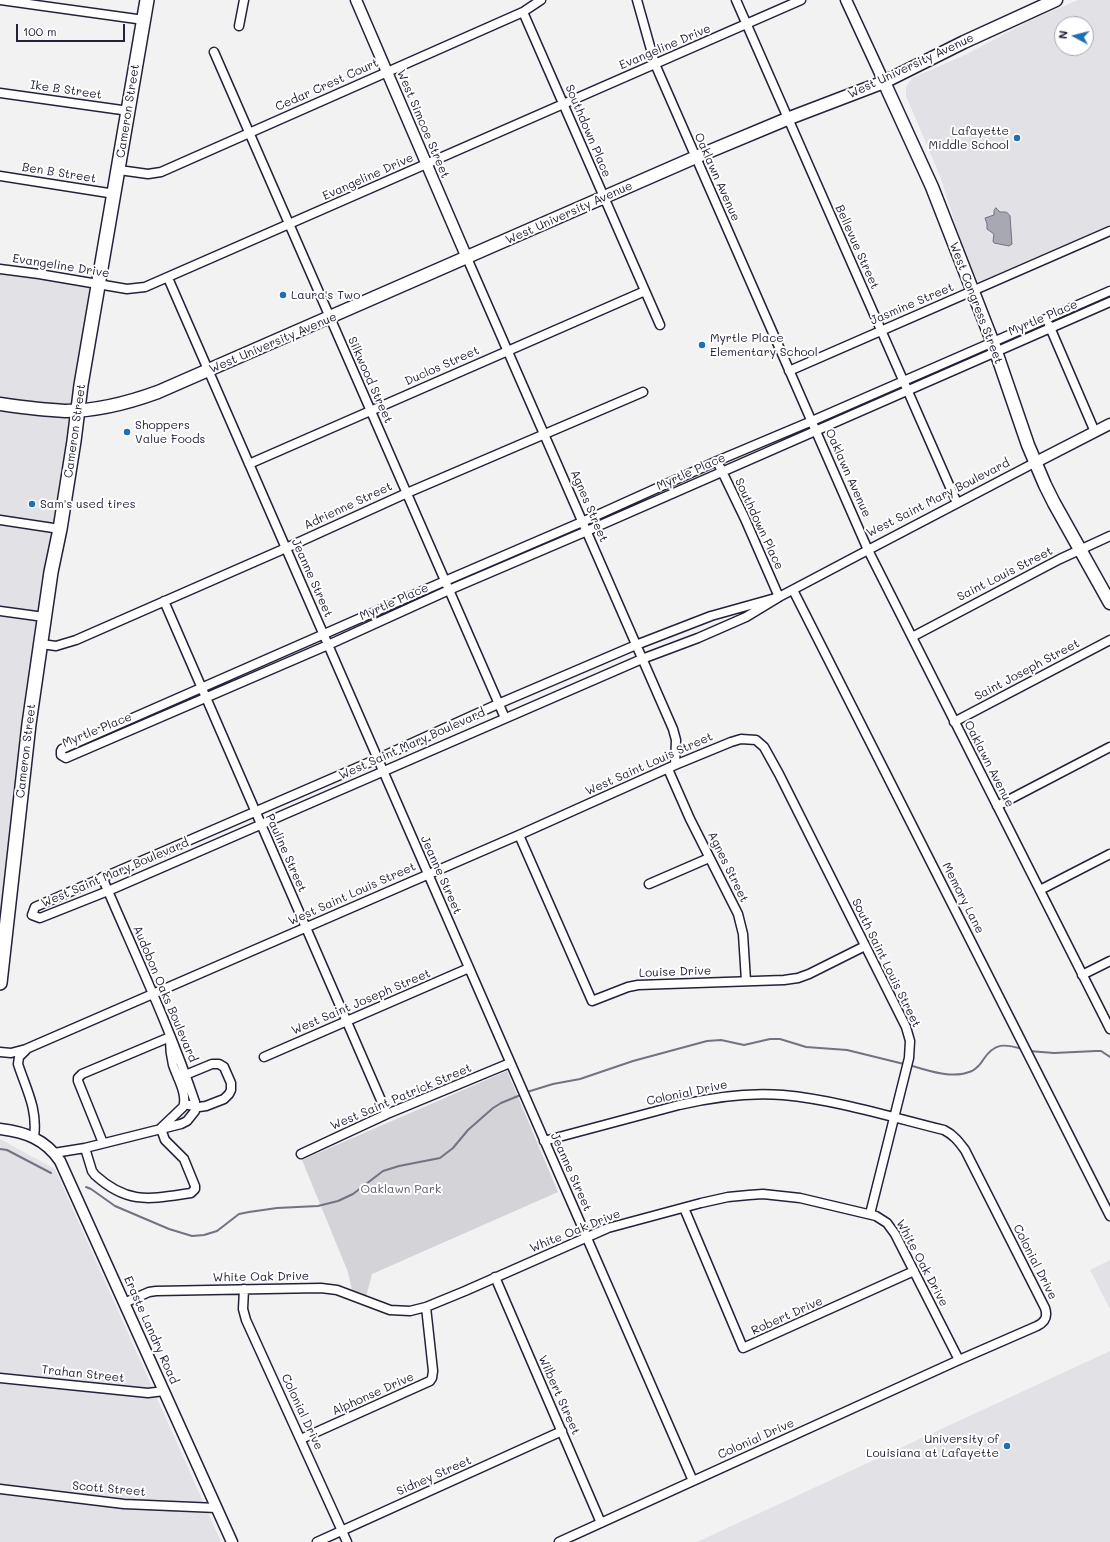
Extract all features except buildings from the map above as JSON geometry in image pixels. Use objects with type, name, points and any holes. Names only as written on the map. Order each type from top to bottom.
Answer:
[{"type":"main road","name":"Cameron Street","points":[[0,982],[29,730],[44,618],[147,0]]},
{"type":"main road","name":"West University Avenue","points":[[0,404],[53,410],[78,410],[113,405],[146,396],[330,318],[696,157],[788,119],[884,82],[964,42],[1056,0]]},
{"type":"main road","name":"West Congress Street","points":[[884,82],[932,187],[994,347],[1036,462],[1054,503],[1110,603]]},
{"type":"street","points":[[0,0],[144,20]]},
{"type":"street","points":[[240,26],[244,0]]},
{"type":"street","name":"West Simcoe Street","points":[[356,0],[467,258]]},
{"type":"street","name":"Cedar Crest Court","points":[[119,170],[155,174],[523,12],[541,0]]},
{"type":"street","name":"Oaklawn Avenue","points":[[637,0],[654,64],[868,550],[1110,1029]]},
{"type":"street","name":"Bellevue Street","points":[[736,0],[880,331],[957,503]]},
{"type":"street","name":"Evangeline Drive","points":[[0,269],[127,289],[145,287],[290,225],[801,0]]},
{"type":"street","name":"West Congress Street","points":[[846,0],[884,82]]},
{"type":"street","name":"Southdown Place","points":[[523,12],[660,325]]},
{"type":"street","name":"Silkwood Street","points":[[214,52],[505,718]]},
{"type":"street","name":"Ike B Street","points":[[0,93],[129,111]]},
{"type":"street","name":"Ben B Street","points":[[0,176],[115,194]]},
{"type":"street","name":"Jasmine Street","points":[[789,371],[1110,231]]},
{"type":"street","name":"Agnes Street","points":[[467,258],[673,729],[676,740],[672,767],[709,858],[736,911],[742,927],[746,982]]},
{"type":"street","name":"Jeanne Street","points":[[168,278],[693,1481]]},
{"type":"street","name":"Duclos Street","points":[[249,464],[645,291]]},
{"type":"street","name":"Myrtle Place","points":[[1110,291],[1046,318],[994,347],[907,390],[449,590],[328,645],[66,758],[61,755],[62,749],[582,522],[717,461],[903,381],[994,347],[1050,329],[1110,302]]},
{"type":"street","points":[[1046,318],[1095,432]]},
{"type":"street","name":"Adrienne Street","points":[[41,644],[56,646],[76,640],[407,493],[643,392]]},
{"type":"street","name":"West Saint Mary Boulevard","points":[[779,597],[711,616],[636,645],[34,907],[32,915],[40,918],[108,892],[260,824],[505,718],[642,659],[698,638],[746,617],[779,597],[1110,424]]},
{"type":"street","name":"Southdown Place","points":[[717,461],[745,519],[779,597]]},
{"type":"street","points":[[0,520],[60,529]]},
{"type":"street","name":"Saint Louis Street","points":[[912,637],[1046,566],[1110,536]]},
{"type":"street","name":"Memory Lane","points":[[794,590],[1110,1216]]},
{"type":"street","name":"Pauline Street","points":[[164,601],[387,1114]]},
{"type":"street","points":[[0,611],[44,618]]},
{"type":"street","name":"Saint Joseph Street","points":[[954,722],[1110,640]]},
{"type":"street","name":"West Saint Louis Street","points":[[26,1049],[731,742],[741,739],[756,740]]},
{"type":"street","name":"South Saint Louis Street","points":[[756,740],[764,746],[770,757],[906,1027],[910,1038],[909,1058],[870,1214]]},
{"type":"street","points":[[997,806],[1110,747]]},
{"type":"street","name":"Louise Drive","points":[[519,835],[592,1002],[628,987],[638,985],[746,982],[798,978],[865,946]]},
{"type":"street","points":[[1040,890],[1110,854]]},
{"type":"street","points":[[649,884],[709,858]]},
{"type":"street","name":"Audobon Oaks Boulevard","points":[[102,877],[170,1037],[176,1047],[182,1076],[195,1106]]},
{"type":"street","points":[[1082,975],[1110,961]]},
{"type":"street","name":"West Saint Joseph Street","points":[[264,1057],[469,968]]},
{"type":"street","points":[[103,1143],[78,1078],[82,1074],[170,1037]]},
{"type":"street","points":[[0,1052],[11,1053],[26,1049]]},
{"type":"street","points":[[26,1049],[21,1054],[18,1064],[33,1104],[35,1126],[34,1137]]},
{"type":"street","name":"West Saint Patrick Street","points":[[301,1154],[387,1114],[510,1063]]},
{"type":"street","points":[[160,1129],[183,1107],[184,1097],[182,1076],[212,1064],[219,1064],[224,1067],[231,1090],[224,1099],[206,1106],[184,1104]]},
{"type":"street","name":"Colonial Drive","points":[[544,1141],[700,1100],[742,1095],[782,1095],[815,1099],[944,1130],[957,1139],[965,1150],[1047,1313],[1046,1319],[1037,1326],[559,1542]]},
{"type":"street","points":[[54,1153],[85,1148],[181,1124],[193,1115],[195,1106]]},
{"type":"street","name":"Eraste Landry Road","points":[[0,1129],[34,1137],[45,1144],[54,1153],[66,1174],[232,1542]]},
{"type":"street","points":[[85,1148],[92,1171],[95,1175],[119,1193],[141,1198],[191,1193],[195,1189],[195,1186],[184,1159],[165,1140],[160,1129]]},
{"type":"street","name":"White Oak Drive","points":[[124,1303],[149,1292],[156,1291],[328,1288],[390,1310],[410,1311],[426,1307],[608,1228],[728,1197],[763,1194],[800,1198],[870,1214],[883,1219],[892,1228],[959,1360]]},
{"type":"street","name":"Robert Drive","points":[[684,1208],[743,1348],[914,1271]]},
{"type":"street","name":"Wilbert Street","points":[[495,1277],[601,1523]]},
{"type":"street","name":"Colonial Drive","points":[[244,1289],[244,1309],[246,1320],[347,1542]]},
{"type":"street","name":"Alphonse Drive","points":[[301,1439],[430,1381],[433,1371],[426,1307]]},
{"type":"street","name":"Trahan Street","points":[[0,1378],[143,1392],[164,1391]]},
{"type":"street","name":"Sidney Street","points":[[316,1542],[562,1431]]},
{"type":"street","name":"Scott Street","points":[[0,1489],[124,1504],[217,1508]]},
{"type":"shaded area","name":"Lafayette Middle School","points":[[1078,0],[1110,0],[1110,228],[982,284],[979,283],[973,272],[962,245],[940,176],[906,96],[906,87],[912,78],[965,55],[1031,20]]},
{"type":"shaded area","points":[[996,208],[1000,212],[1005,212],[1010,216],[1012,244],[1009,246],[994,243],[994,234],[987,229],[985,218],[994,215]]},
{"type":"shaded area","points":[[0,266],[93,278],[0,957]]},
{"type":"shaded area","points":[[0,1139],[55,1169],[221,1542],[0,1542]]},
{"type":"shaded area","points":[[1110,1260],[1110,1309],[1090,1270]]},
{"type":"shaded area","name":"University of Louisiana at Lafayette","points":[[1110,1351],[1110,1542],[697,1542]]},
{"type":"green space","name":"Oaklawn Park","points":[[507,1071],[558,1192],[372,1274],[366,1297],[353,1294],[348,1272],[302,1160]]},
{"type":"waterway","points":[[527,1092],[553,1084],[580,1079],[633,1061],[707,1041],[721,1040],[744,1045],[770,1039],[780,1039],[806,1047],[847,1050],[904,1064]]},
{"type":"waterway","points":[[908,1065],[940,1073],[956,1075],[964,1074],[977,1068],[987,1054],[996,1047],[1010,1046],[1023,1049]]},
{"type":"waterway","points":[[1029,1051],[1054,1053],[1101,1051],[1110,1057]]},
{"type":"waterway","points":[[86,1187],[115,1206],[169,1229],[192,1236],[204,1235],[217,1231],[239,1214],[277,1208],[318,1206],[338,1201],[353,1194],[383,1171],[399,1166],[440,1158],[453,1148],[468,1130],[493,1108],[523,1094]]},
{"type":"waterway","points":[[0,1149],[7,1150],[51,1173]]},
{"type":"place","name":"Lafayette Middle School","points":[[1017,138]]},
{"type":"place","name":"Laura's Two","points":[[283,295]]},
{"type":"place","name":"Myrtle Place Elementary School","points":[[702,345]]},
{"type":"place","name":"Shoppers Value Foods","points":[[127,432]]},
{"type":"place","name":"Sam's used tires","points":[[32,504]]},
{"type":"place","name":"University of Louisiana at Lafayette","points":[[1007,1446]]}]
